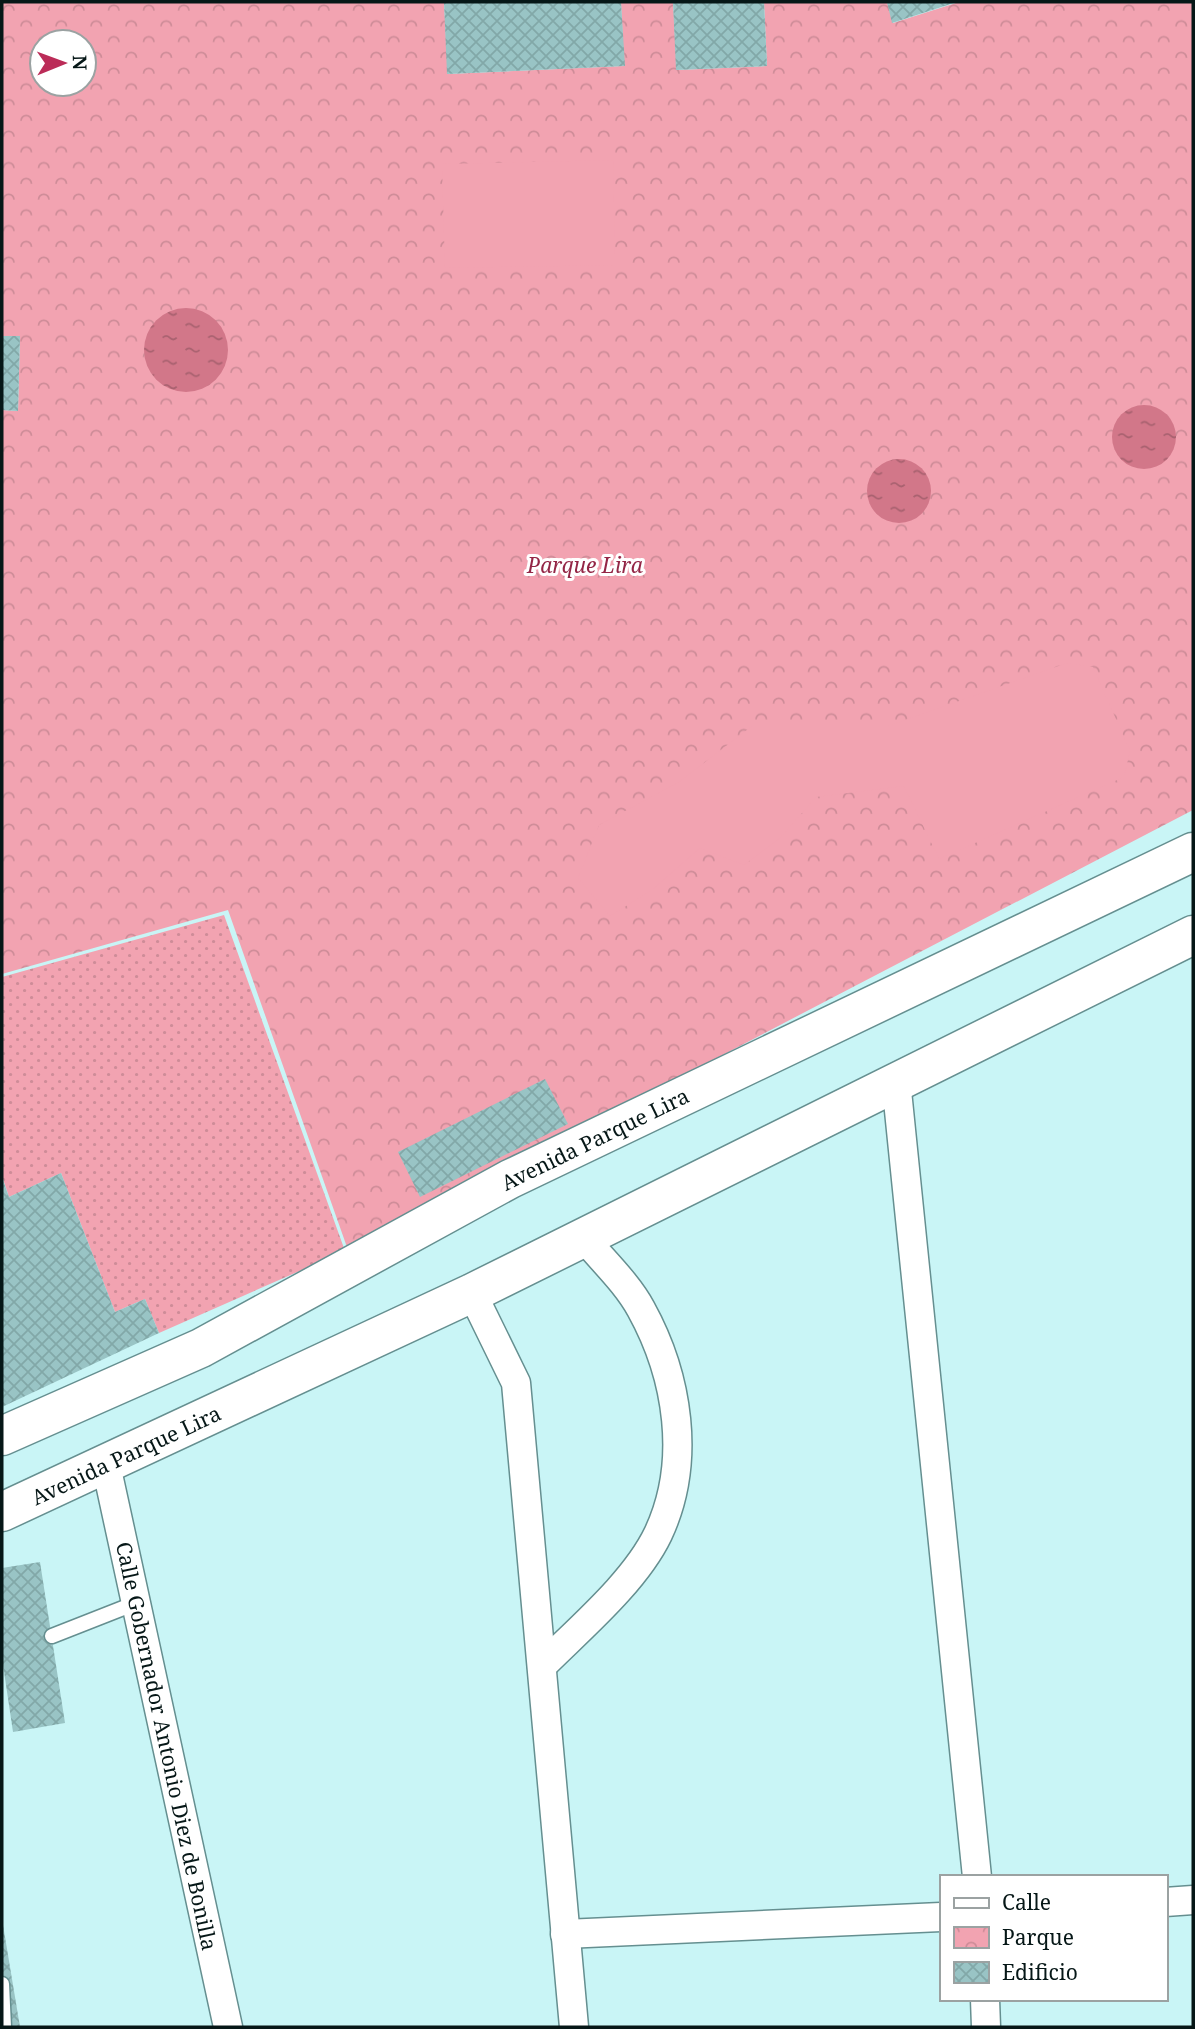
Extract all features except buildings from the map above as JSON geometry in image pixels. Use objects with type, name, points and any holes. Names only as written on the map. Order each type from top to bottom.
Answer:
[{"type":"main road","name":"Avenida Parque Lira","points":[[2,1436],[201,1348],[510,1179],[1193,852]]},
{"type":"main road","name":"Avenida Parque Lira","points":[[2,1512],[472,1293],[1193,935]]},
{"type":"street","points":[[896,1082],[976,1875]]},
{"type":"street","points":[[542,1666],[621,1587],[658,1534],[677,1468],[676,1417],[664,1358],[639,1306],[584,1238]]},
{"type":"street","points":[[472,1293],[516,1383],[574,2027]]},
{"type":"street","name":"Calle Gobernador Antonio Diez de Bonilla","points":[[106,1465],[228,2027]]},
{"type":"street","points":[[1167,1902],[1193,1900]]},
{"type":"street","points":[[565,1934],[940,1917]]},
{"type":"street","points":[[985,2001],[986,2027]]},
{"type":"lane","points":[[52,1636],[136,1603]]},
{"type":"lane","points":[[2,1984],[4,2027]]},
{"type":"green space","name":"Parque Lira","points":[[2,2],[444,2],[448,74],[624,66],[621,2],[673,2],[677,70],[767,66],[764,2],[887,2],[893,23],[959,2],[1193,2],[1193,810],[348,1250],[228,910],[2,974],[2,410],[18,411],[20,336],[2,336]]},
{"type":"green space","points":[[613,160],[615,265],[445,268],[442,164]]},
{"type":"green space","points":[[1067,663],[1093,667],[1130,751],[1124,777],[939,859],[904,786],[816,797],[780,838],[744,865],[700,848],[652,890],[610,916],[578,878],[599,825],[679,782],[752,726],[888,726]]},
{"type":"green space","points":[[224,915],[345,1251],[159,1333],[145,1299],[115,1312],[61,1173],[9,1197],[2,1176],[2,977]]},
{"type":"water","points":[[186,308],[202,311],[216,320],[225,334],[228,350],[225,366],[216,380],[202,389],[186,392],[170,389],[156,380],[147,366],[144,350],[147,334],[156,320],[170,311]]},
{"type":"water","points":[[1138,405],[1150,405],[1167,414],[1174,425],[1174,449],[1167,460],[1150,469],[1138,469],[1126,464],[1117,455],[1112,443],[1112,431],[1117,419],[1126,410]]},
{"type":"water","points":[[893,459],[905,459],[922,468],[929,479],[929,503],[922,514],[905,523],[893,523],[881,518],[872,509],[867,497],[867,485],[872,473],[881,464]]}]
